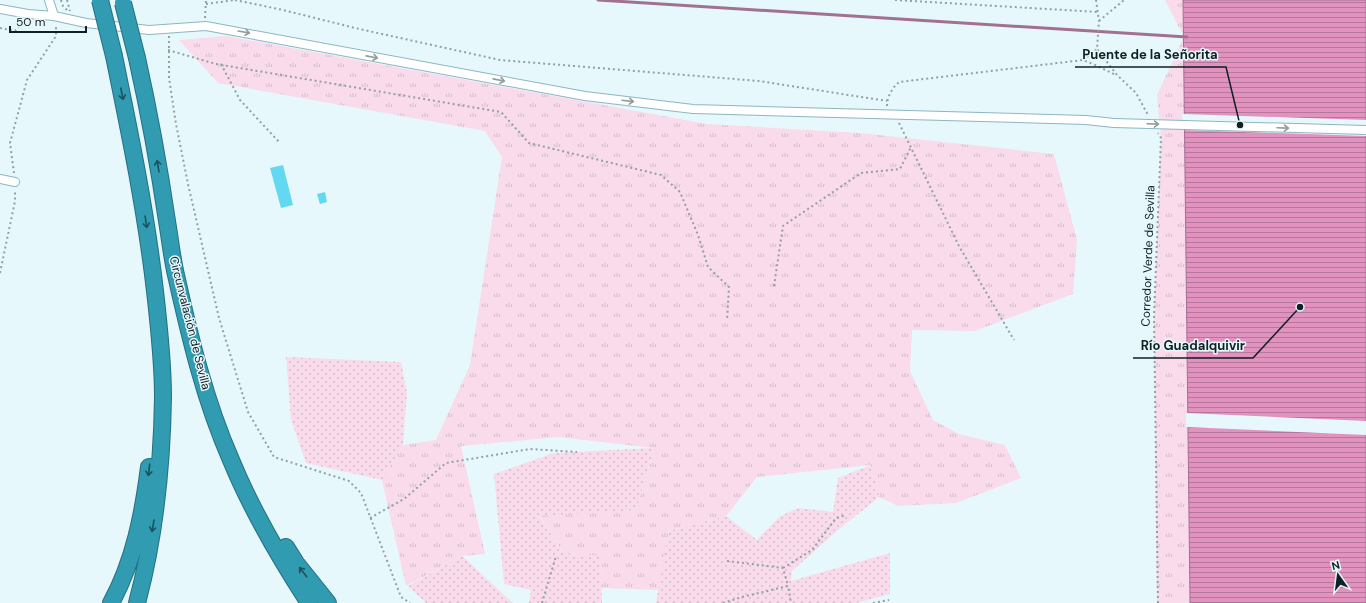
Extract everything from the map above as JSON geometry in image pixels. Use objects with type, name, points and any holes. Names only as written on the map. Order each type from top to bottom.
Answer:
[{"type":"highway","name":"Circunvalación de Sevilla","points":[[100,0],[114,56],[143,202],[159,334],[163,395],[160,464],[154,517],[148,556],[137,603]]},
{"type":"highway","name":"Circunvalación de Sevilla","points":[[123,1],[137,58],[152,133],[175,274],[200,372],[215,421],[230,460],[246,495],[285,566],[309,603]]},
{"type":"highway","points":[[175,274],[179,318],[184,347],[199,398],[216,447],[228,477],[255,530],[281,576],[300,603]]},
{"type":"highway","points":[[111,603],[129,562],[139,530],[145,501],[150,461],[159,334]]},
{"type":"highway","points":[[200,372],[261,506],[296,562],[328,603]]},
{"type":"street","points":[[49,0],[54,16]]},
{"type":"street","points":[[0,9],[28,14],[54,16],[86,23],[149,30],[205,23],[585,96],[693,109],[1086,120],[1114,123],[1366,130]]},
{"type":"street","points":[[0,179],[15,182]]},
{"type":"path","points":[[61,0],[63,6]]},
{"type":"path","points":[[67,0],[70,12]]},
{"type":"path","points":[[205,23],[206,0]]},
{"type":"path","points":[[206,4],[235,0],[500,60],[759,81],[887,101]]},
{"type":"path","points":[[895,0],[1098,12]]},
{"type":"path","points":[[1083,60],[1096,49],[1099,27],[1096,0]]},
{"type":"path","points":[[1099,21],[1124,0]]},
{"type":"path","points":[[0,28],[15,31],[28,14]]},
{"type":"path","points":[[0,273],[15,200],[15,182],[10,143],[27,80],[56,36],[57,25],[54,16]]},
{"type":"path","points":[[168,28],[169,78],[176,124],[188,184],[219,318],[248,412],[274,457],[349,481],[361,493],[402,597],[410,603]]},
{"type":"path","points":[[1096,49],[1117,75],[1136,93],[1150,118]]},
{"type":"path","points":[[168,50],[222,64],[501,112],[529,143],[662,175],[680,192],[698,235],[708,267],[729,287],[727,320]]},
{"type":"path","points":[[1014,340],[959,246],[911,147],[891,114],[887,101],[894,86],[899,82],[1083,60],[1117,75]]},
{"type":"path","points":[[222,64],[240,100],[280,143]]},
{"type":"path","name":"Corredor Verde de Sevilla","points":[[1157,131],[1161,138],[1154,316],[1158,603]]},
{"type":"path","points":[[774,286],[783,226],[862,173],[900,169],[911,147]]},
{"type":"path","points":[[370,518],[404,499],[446,463],[530,449],[577,452]]},
{"type":"path","points":[[726,561],[783,568],[812,550],[836,518],[846,515]]},
{"type":"path","points":[[542,603],[556,556]]},
{"type":"path","points":[[783,568],[791,603]]},
{"type":"path","points":[[723,603],[788,586]]},
{"type":"path","points":[[873,603],[889,600]]},
{"type":"green space","points":[[1165,0],[1183,0],[1184,37]]},
{"type":"green space","points":[[226,36],[707,124],[860,133],[1054,154],[1077,240],[1073,294],[975,331],[912,330],[910,371],[933,420],[959,434],[1005,445],[1021,478],[956,503],[899,506],[879,497],[870,465],[757,477],[726,516],[669,531],[659,590],[602,588],[601,556],[564,554],[539,515],[636,510],[654,448],[558,437],[461,446],[485,554],[462,556],[406,586],[382,480],[403,445],[436,440],[470,365],[502,157],[485,131],[218,83],[179,40]]},
{"type":"green space","points":[[1184,37],[1190,603],[1157,603],[1154,316],[1161,138],[1157,95]]},
{"type":"green space","points":[[286,357],[401,362],[407,393],[403,445],[382,480],[306,463],[291,420]]},
{"type":"green space","points":[[654,448],[636,510],[539,516],[564,554],[601,556],[602,603],[529,603],[531,590],[504,584],[494,474],[554,453]]},
{"type":"green space","points":[[871,465],[879,497],[838,530],[792,571],[791,581],[890,553],[890,594],[856,603],[656,603],[669,531],[726,516],[757,540],[779,517],[798,508],[833,512],[838,478]]},
{"type":"green space","points":[[462,556],[513,603],[426,603],[408,586]]},
{"type":"shaded area","points":[[1183,0],[1366,0],[1366,603],[1190,603]]},
{"type":"pier","points":[[1182,114],[1366,120],[1366,136],[1183,130]]},
{"type":"pier","points":[[1186,413],[1366,421],[1366,435],[1186,427]]},
{"type":"building","points":[[283,165],[293,205],[281,208],[270,168]]},
{"type":"building","points":[[325,192],[327,202],[320,204],[317,194]]},
{"type":"waterway","points":[[598,0],[1187,37]]},
{"type":"place","name":"Puente de la Señorita","points":[[1240,125]]},
{"type":"place","name":"Río Guadalquivir","points":[[1300,307]]}]
